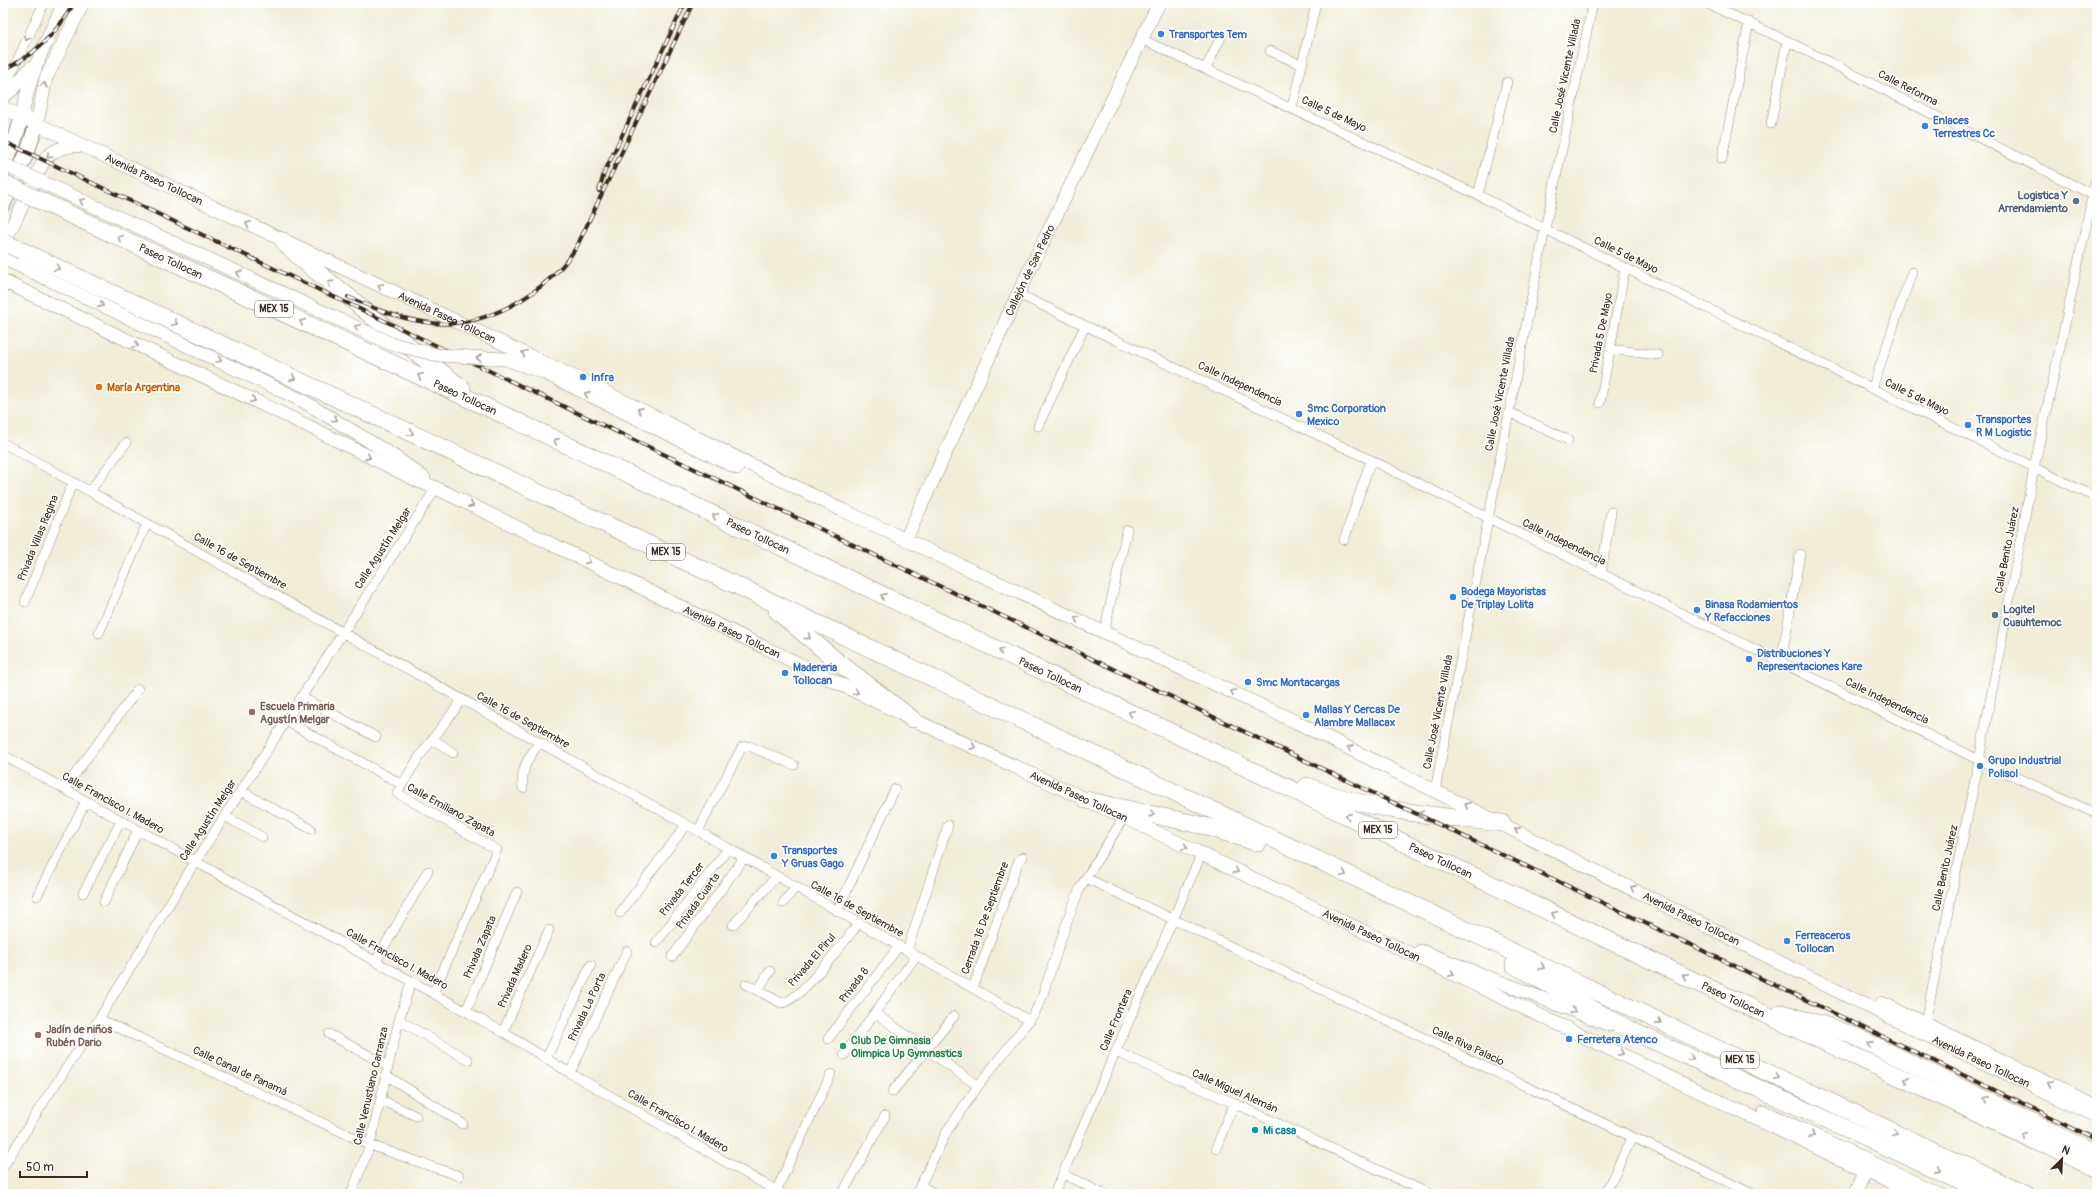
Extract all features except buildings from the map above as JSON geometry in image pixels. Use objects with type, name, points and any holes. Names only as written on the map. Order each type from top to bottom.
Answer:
[{"type":"highway","name":"Paseo Tollocan","points":[[3,183],[506,416],[1746,1005],[2097,1169]]},
{"type":"highway","points":[[283,241],[299,259],[350,298],[394,336],[462,388],[506,416]]},
{"type":"highway","name":"MEX 15","points":[[3,242],[19,258],[757,595],[1308,857],[2025,1194]]},
{"type":"highway","points":[[757,595],[838,662],[912,719]]},
{"type":"highway","points":[[1166,729],[1202,741],[1318,790],[1349,799],[1416,813],[1502,822]]},
{"type":"highway","points":[[1086,800],[1205,826],[1274,849],[1308,857]]},
{"type":"highway","points":[[1456,926],[1513,965],[1630,1030],[1990,1194]]},
{"type":"highway","points":[[1746,1005],[1830,1026],[2097,1153]]},
{"type":"main road","points":[[3,165],[13,146],[22,117],[26,93],[41,52],[64,3]]},
{"type":"main road","points":[[3,205],[27,153],[37,124],[46,78],[83,3]]},
{"type":"main road","name":"Callejón de San Pedro","points":[[906,539],[1018,294],[1159,3]]},
{"type":"main road","points":[[52,29],[66,36]]},
{"type":"main road","points":[[3,97],[21,80],[41,52]]},
{"type":"main road","name":"Avenida Paseo Tollocan","points":[[3,108],[585,382],[889,532],[1296,722],[1502,822],[1944,1044],[2097,1116]]},
{"type":"main road","points":[[3,245],[44,160],[49,155],[61,148],[73,146],[85,147]]},
{"type":"main road","name":"Avenida Paseo Tollocan","points":[[3,165],[392,344],[438,355],[505,359],[543,372],[820,507],[859,524],[880,531],[889,532]]},
{"type":"main road","name":"Avenida Paseo Tollocan","points":[[3,258],[19,258],[303,401],[392,455],[436,488]]},
{"type":"main road","name":"Avenida Paseo Tollocan","points":[[5,283],[308,426],[416,480],[436,488],[912,719],[1124,817],[1392,946],[1724,1102],[1739,1103],[1768,1114],[1868,1166],[1914,1194]]},
{"type":"main road","points":[[1392,946],[1429,954],[1592,1019],[1630,1030]]},
{"type":"main road","name":"Avenida Paseo Tollocan","points":[[1781,962],[1815,970],[2097,1106]]},
{"type":"main road","points":[[1855,1194],[1868,1166]]},
{"type":"main road","name":"Avenida Paseo Tollocan","points":[[1868,1166],[1939,1194]]},
{"type":"street","points":[[3,91],[44,3]]},
{"type":"street","points":[[1292,108],[1316,3]]},
{"type":"street","name":"Calle José Vicente Villada","points":[[1435,790],[1545,229],[1593,3]]},
{"type":"street","name":"Calle Reforma","points":[[1706,3],[1749,22],[2095,196]]},
{"type":"street","points":[[1722,159],[1749,22]]},
{"type":"street","points":[[1206,68],[1221,37]]},
{"type":"street","name":"Calle 5 de Mayo","points":[[1141,39],[1478,195],[2097,498]]},
{"type":"street","points":[[1771,124],[1787,41]]},
{"type":"street","points":[[1270,51],[1302,65]]},
{"type":"street","points":[[1478,195],[1507,82]]},
{"type":"street","name":"Calle Benito Juárez","points":[[1925,1024],[1979,760],[2034,468],[2095,196],[2097,175]]},
{"type":"street","name":"Privada 5 De Mayo","points":[[1600,403],[1625,268]]},
{"type":"street","points":[[1872,388],[1912,272]]},
{"type":"street","name":"Calle Independencia","points":[[1018,294],[1371,460],[1979,760],[2097,814]]},
{"type":"street","points":[[1038,426],[1085,326]]},
{"type":"street","points":[[1610,349],[1658,355]]},
{"type":"street","points":[[1509,412],[1568,440]]},
{"type":"street","name":"Calle 16 de Septiembre","points":[[3,443],[698,831],[795,888],[1030,1021]]},
{"type":"street","points":[[90,491],[126,443]]},
{"type":"street","points":[[1344,540],[1371,460]]},
{"type":"street","name":"Privada Villas Regina","points":[[25,602],[73,482]]},
{"type":"street","name":"Calle Agustín Melgar","points":[[3,1167],[45,1100],[99,1020],[195,862],[436,488]]},
{"type":"street","points":[[1601,574],[1611,512]]},
{"type":"street","points":[[99,634],[147,523]]},
{"type":"street","points":[[1104,632],[1127,530]]},
{"type":"street","points":[[1781,662],[1800,554]]},
{"type":"street","points":[[64,789],[138,689]]},
{"type":"street","points":[[301,697],[376,737]]},
{"type":"street","name":"Calle Emiliano Zapata","points":[[433,993],[497,850],[397,794],[401,784],[462,700]]},
{"type":"street","points":[[286,721],[401,784]]},
{"type":"street","points":[[433,739],[453,753]]},
{"type":"street","points":[[523,788],[522,779],[524,768],[539,742]]},
{"type":"street","points":[[698,831],[742,747],[748,746],[794,765]]},
{"type":"street","name":"Calle Francisco I. Madero","points":[[3,755],[376,961],[411,982],[466,1011],[570,1073],[779,1192],[831,1074]]},
{"type":"street","points":[[838,911],[895,789]]},
{"type":"street","points":[[241,791],[311,829]]},
{"type":"street","points":[[37,896],[86,801]]},
{"type":"street","points":[[225,816],[262,837]]},
{"type":"street","points":[[916,1194],[947,1131],[978,1086],[1030,1021],[1041,1000],[1069,916],[1086,878],[1124,817]]},
{"type":"street","points":[[83,893],[121,821]]},
{"type":"street","points":[[620,913],[686,825]]},
{"type":"street","points":[[907,951],[948,825]]},
{"type":"street","points":[[104,902],[138,830]]},
{"type":"street","name":"Privada Tercer","points":[[656,943],[728,849]]},
{"type":"street","name":"Calle Frontera","points":[[1054,1194],[1201,855]]},
{"type":"street","name":"Cerrada 16 De Septiembre","points":[[973,988],[1019,860],[1023,857]]},
{"type":"street","name":"Privada Cuarta","points":[[672,958],[744,858]]},
{"type":"street","points":[[376,961],[428,871]]},
{"type":"street","points":[[732,925],[776,877]]},
{"type":"street","name":"Calle Riva Palacio","points":[[1086,878],[1753,1194]]},
{"type":"street","points":[[783,903],[795,888]]},
{"type":"street","name":"Privada Zapata","points":[[466,1011],[517,892]]},
{"type":"street","name":"Privada El Pirul","points":[[746,984],[781,1003],[791,1000],[811,980],[859,923]]},
{"type":"street","name":"Privada Madero","points":[[503,1032],[549,930]]},
{"type":"street","name":"Privada 8","points":[[828,1039],[898,946]]},
{"type":"street","name":"Privada La Porta","points":[[570,1073],[627,951]]},
{"type":"street","points":[[844,1055],[916,956]]},
{"type":"street","points":[[546,1059],[590,966]]},
{"type":"street","points":[[758,990],[770,971]]},
{"type":"street","name":"Calle Venustiano Carranza","points":[[351,1194],[370,1145],[399,1020],[411,982]]},
{"type":"street","points":[[875,1012],[978,1086]]},
{"type":"street","points":[[892,1092],[925,1049],[954,1016]]},
{"type":"street","name":"Calle Canal de Panamá","points":[[99,1020],[370,1145],[459,1176]]},
{"type":"street","points":[[399,1020],[468,1060]]},
{"type":"street","points":[[329,1034],[388,1066]]},
{"type":"street","name":"Calle Miguel Alemán","points":[[1116,1052],[1234,1103],[1430,1194]]},
{"type":"street","points":[[386,1075],[463,1124]]},
{"type":"street","points":[[381,1100],[416,1116]]},
{"type":"street","points":[[1216,1148],[1234,1103]]},
{"type":"street","points":[[842,1194],[885,1116]]},
{"type":"street","points":[[1605,1194],[1632,1137]]},
{"type":"street","points":[[1063,1174],[1104,1194]]},
{"type":"street","points":[[920,1185],[935,1194]]},
{"type":"railway","points":[[3,70],[35,51],[52,34],[74,3]]},
{"type":"railway","points":[[599,191],[604,173],[685,3]]},
{"type":"railway","points":[[348,297],[376,309],[404,318],[446,324],[468,321],[490,315],[511,306],[531,294],[549,280],[577,246],[693,3]]},
{"type":"railway","points":[[3,141],[364,311],[2097,1139]]},
{"type":"place","name":"Transportes Tem","points":[[1161,34]]},
{"type":"place","name":"Enlaces Terrestres Cc","points":[[1925,126]]},
{"type":"place","name":"Logistica Y Arrendamiento","points":[[2076,201]]},
{"type":"place","name":"Infra","points":[[583,377]]},
{"type":"place","name":"María Argentina","points":[[99,387]]},
{"type":"place","name":"Smc Corporation Mexico","points":[[1299,414]]},
{"type":"place","name":"Transportes R M Logistic","points":[[1968,425]]},
{"type":"place","name":"Bodega Mayoristas De Triplay Lolita","points":[[1453,597]]},
{"type":"place","name":"Binasa Rodamientos Y Refacciones","points":[[1697,610]]},
{"type":"place","name":"Logitel Cuauhtemoc","points":[[1995,615]]},
{"type":"place","name":"Distribuciones Y Representaciones Kare","points":[[1749,659]]},
{"type":"place","name":"Madereria Tollocan","points":[[785,673]]},
{"type":"place","name":"Smc Montacargas","points":[[1248,682]]},
{"type":"place","name":"Escuela Primaria Agustín Melgar","points":[[252,712]]},
{"type":"place","name":"Mallas Y Cercas De Alambre Mallacax","points":[[1306,715]]},
{"type":"place","name":"Grupo Industrial Polisol","points":[[1980,766]]},
{"type":"place","name":"Transportes Y Gruas Gago","points":[[774,856]]},
{"type":"place","name":"Ferreaceros Tollocan","points":[[1787,941]]},
{"type":"place","name":"Jadín de niños Rubén Dario","points":[[38,1035]]},
{"type":"place","name":"Ferretera Atenco","points":[[1569,1039]]},
{"type":"place","name":"Club De Gimnasia Olimpica Up Gymnastics","points":[[843,1046]]},
{"type":"place","name":"Mi casa","points":[[1255,1130]]}]
